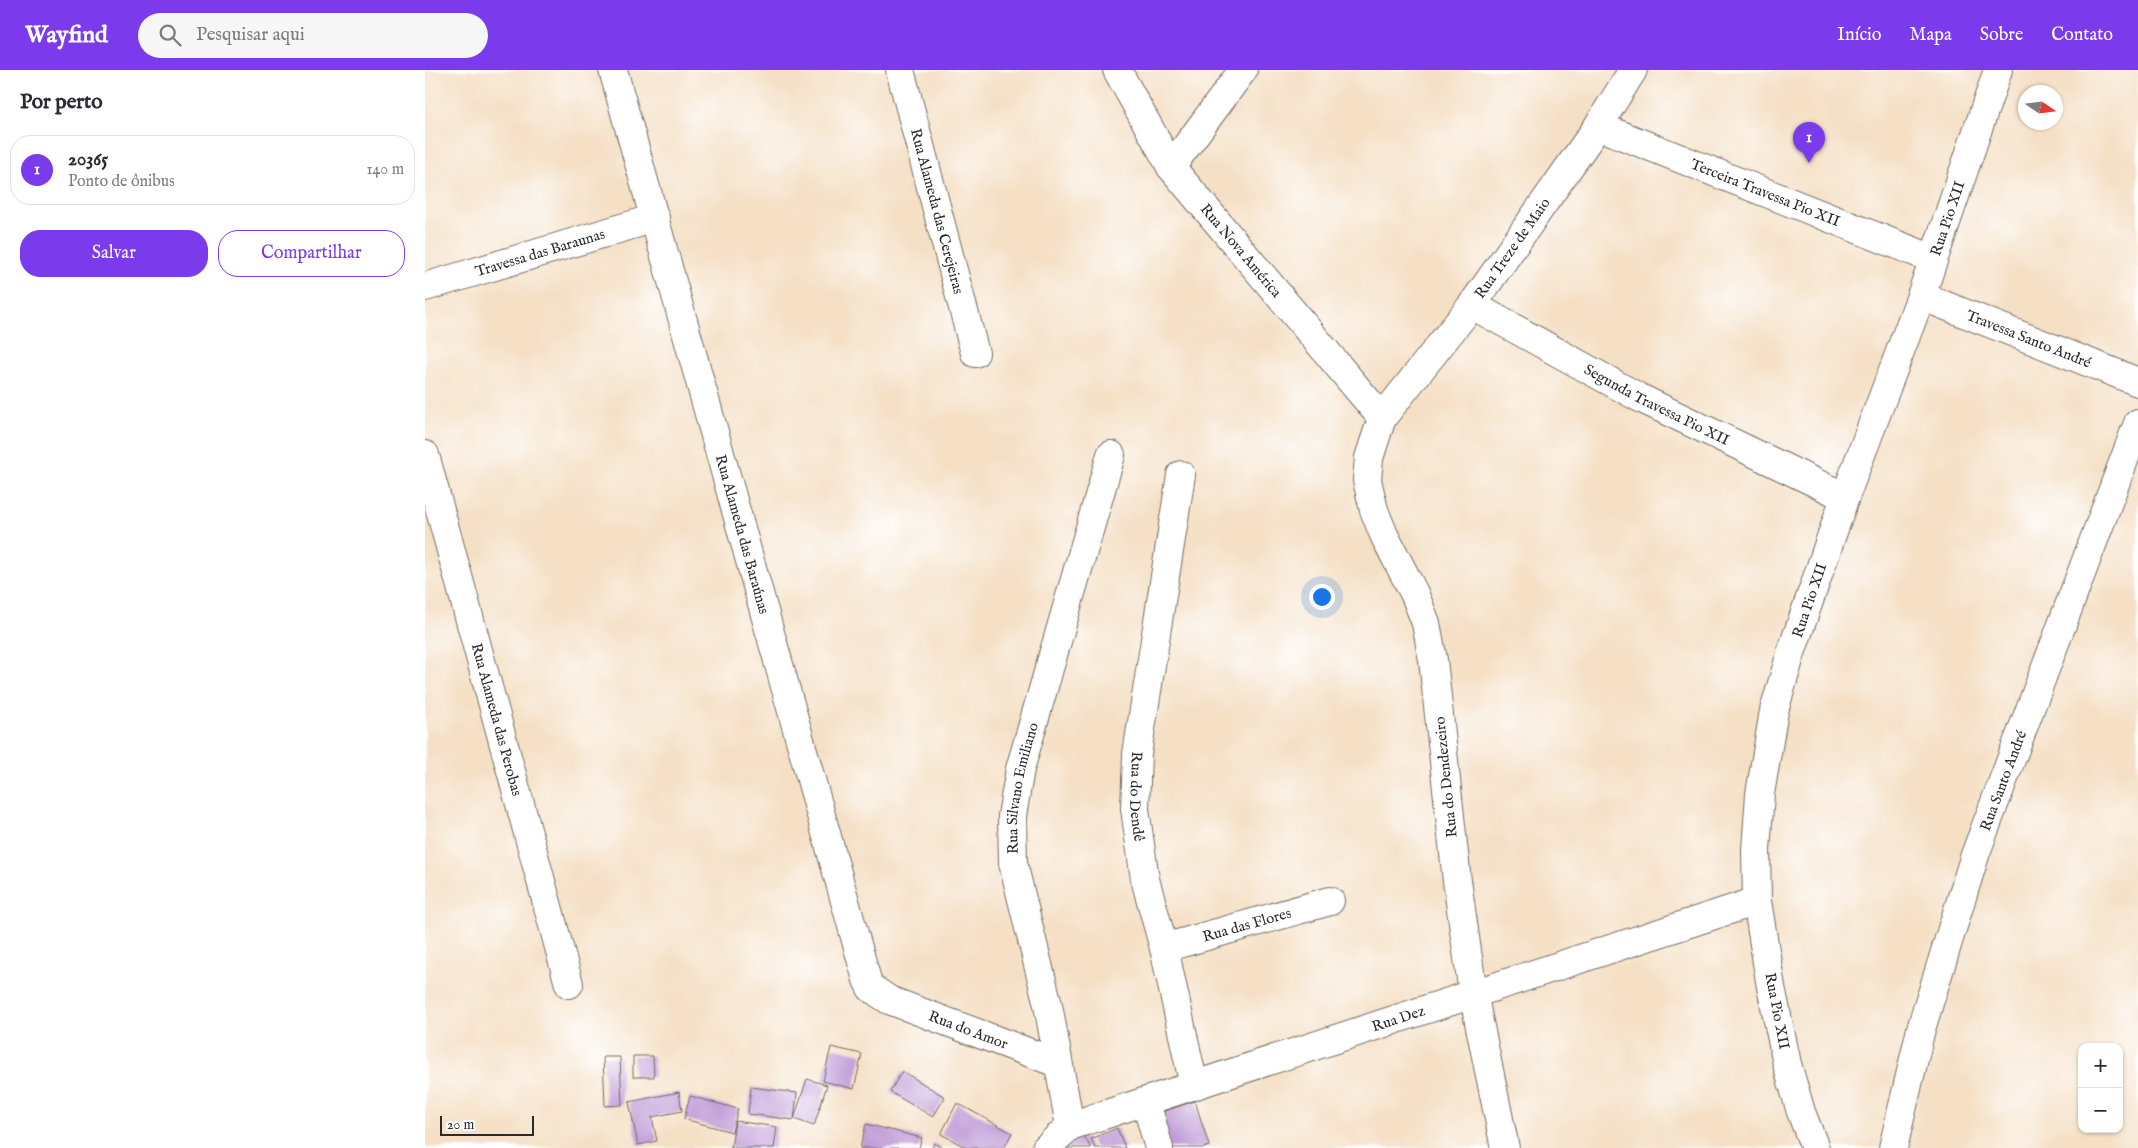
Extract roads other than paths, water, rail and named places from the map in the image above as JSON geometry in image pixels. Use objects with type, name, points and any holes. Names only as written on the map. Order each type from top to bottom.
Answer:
[{"type":"street","name":"Rua Alameda das Baraúnas","points":[[613,70],[867,980],[871,988],[879,995]]},
{"type":"street","name":"Rua Alameda das Cerejeiras","points":[[900,70],[975,353]]},
{"type":"street","name":"Rua Nova América","points":[[1117,70],[1171,167],[1382,418]]},
{"type":"street","points":[[1171,167],[1243,70]]},
{"type":"street","name":"Rua Treze de Maio","points":[[1382,418],[1472,305],[1598,126],[1633,70]]},
{"type":"street","name":"Rua Pio XII","points":[[1815,1148],[1801,1112],[1787,1064],[1771,986],[1757,901],[1756,850],[1760,794],[1774,711],[1791,653],[1845,498],[1921,296],[1998,70]]},
{"type":"street","name":"Terceira Travessa Pio XII","points":[[1598,126],[1933,259]]},
{"type":"street","name":"Travessa das Baraunas","points":[[425,286],[655,218]]},
{"type":"street","name":"Travessa Santo André","points":[[1921,296],[2138,382]]},
{"type":"street","name":"Segunda Travessa Pio XII","points":[[1472,305],[1640,398],[1845,498]]},
{"type":"street","name":"Rua do Dendezeiro","points":[[1382,418],[1369,458],[1367,480],[1383,535],[1415,595],[1426,624],[1435,678],[1457,881],[1473,994],[1505,1148]]},
{"type":"street","name":"Rua Santo André","points":[[1893,1148],[1921,1029],[1975,855],[2138,423]]},
{"type":"street","name":"Rua Alameda das Perobas","points":[[425,455],[433,512],[569,984]]},
{"type":"street","name":"Rua Silvano Emiliano","points":[[1070,1126],[1057,1063],[1048,1005],[1013,863],[1012,816],[1020,769],[1111,455]]},
{"type":"street","name":"Rua do Dendê","points":[[1181,475],[1137,754],[1135,809],[1145,879],[1164,948],[1194,1086]]},
{"type":"street","name":"Rua das Flores","points":[[1164,948],[1330,901]]},
{"type":"street","name":"Rua Dez","points":[[1046,1148],[1070,1126],[1757,901]]},
{"type":"street","name":"Rua do Amor","points":[[879,995],[1057,1063]]},
{"type":"street","points":[[1146,1102],[1159,1148]]},
{"type":"place","name":"20365","points":[[1809,163]]}]
